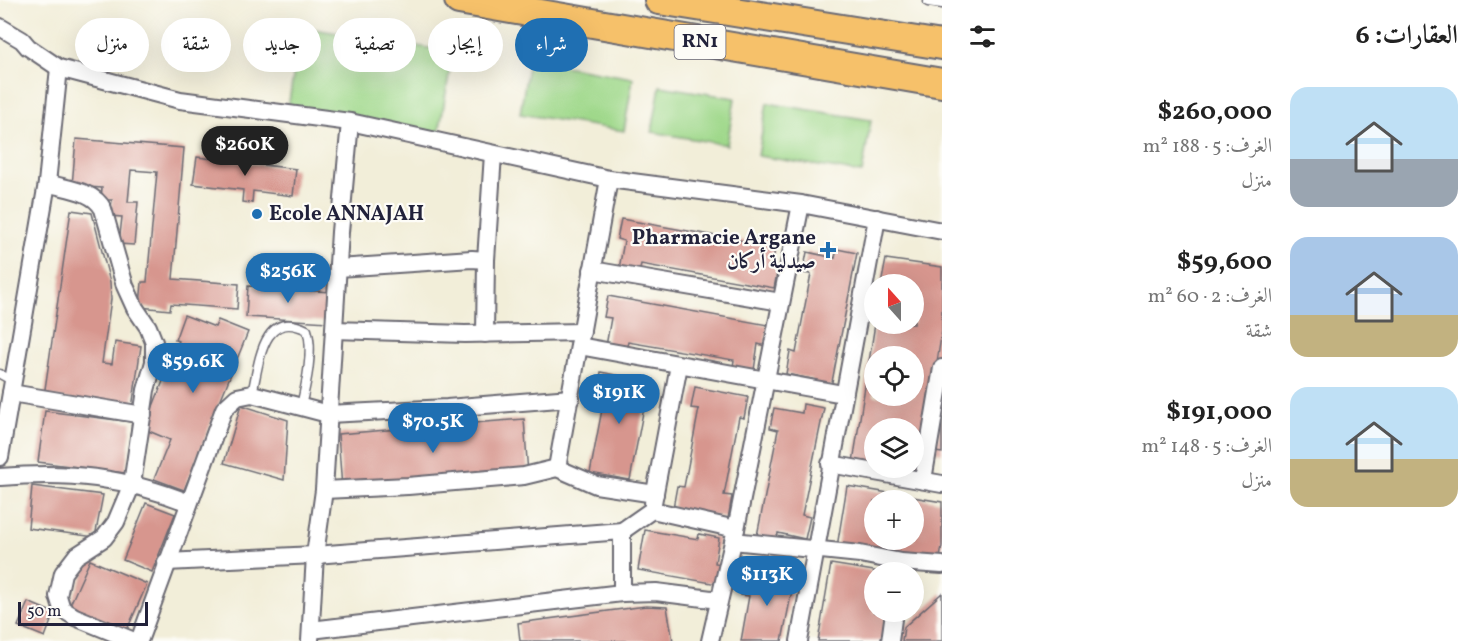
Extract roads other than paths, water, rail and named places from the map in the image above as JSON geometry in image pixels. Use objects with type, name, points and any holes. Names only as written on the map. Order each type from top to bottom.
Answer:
[{"type":"highway","name":"RN1","points":[[459,0],[942,84]]},
{"type":"highway","name":"RN1","points":[[659,0],[942,45]]},
{"type":"street","points":[[0,27],[22,40],[28,47],[59,68],[180,100],[350,122],[609,179],[801,204],[942,231]]},
{"type":"street","points":[[0,457],[8,383],[47,183],[59,68]]},
{"type":"street","points":[[350,122],[324,490],[315,555],[311,635],[622,594],[656,592],[719,600]]},
{"type":"street","points":[[485,334],[486,260],[493,154]]},
{"type":"street","points":[[557,468],[609,179]]},
{"type":"street","points":[[47,183],[93,197],[103,209],[125,286],[154,342],[154,362],[146,390],[132,484],[116,522],[104,538],[76,556],[63,573],[58,596],[62,609],[75,617],[136,641],[224,409],[237,397],[252,394],[328,414],[571,398]]},
{"type":"street","points":[[710,641],[734,535],[801,204]]},
{"type":"street","points":[[799,641],[877,218]]},
{"type":"street","points":[[338,268],[486,260]]},
{"type":"street","points":[[591,270],[781,302]]},
{"type":"street","points":[[334,330],[581,339],[679,365],[843,394]]},
{"type":"street","points":[[166,562],[315,555],[622,531],[653,502],[679,365]]},
{"type":"street","points":[[923,480],[942,368]]},
{"type":"street","points":[[8,383],[143,415]]},
{"type":"street","points":[[830,464],[942,484]]},
{"type":"street","points":[[324,490],[408,486],[524,476],[557,468],[596,485],[653,502],[734,535],[814,550],[860,554],[883,562]]},
{"type":"street","points":[[0,477],[68,474],[94,477],[132,484],[189,503]]},
{"type":"street","points":[[622,531],[622,594]]},
{"type":"street","points":[[924,567],[942,566]]},
{"type":"street","points":[[890,641],[893,622]]},
{"type":"lane","points":[[928,2],[942,4]]},
{"type":"lane","points":[[252,394],[263,347],[270,332],[278,326],[287,324],[299,326],[307,330],[310,338],[307,381],[301,406]]},
{"type":"place","name":"Ecole ANNAJAH","points":[[257,214]]},
{"type":"place","name":"Pharmacie Argane صيدلية أركان","points":[[828,250]]}]
